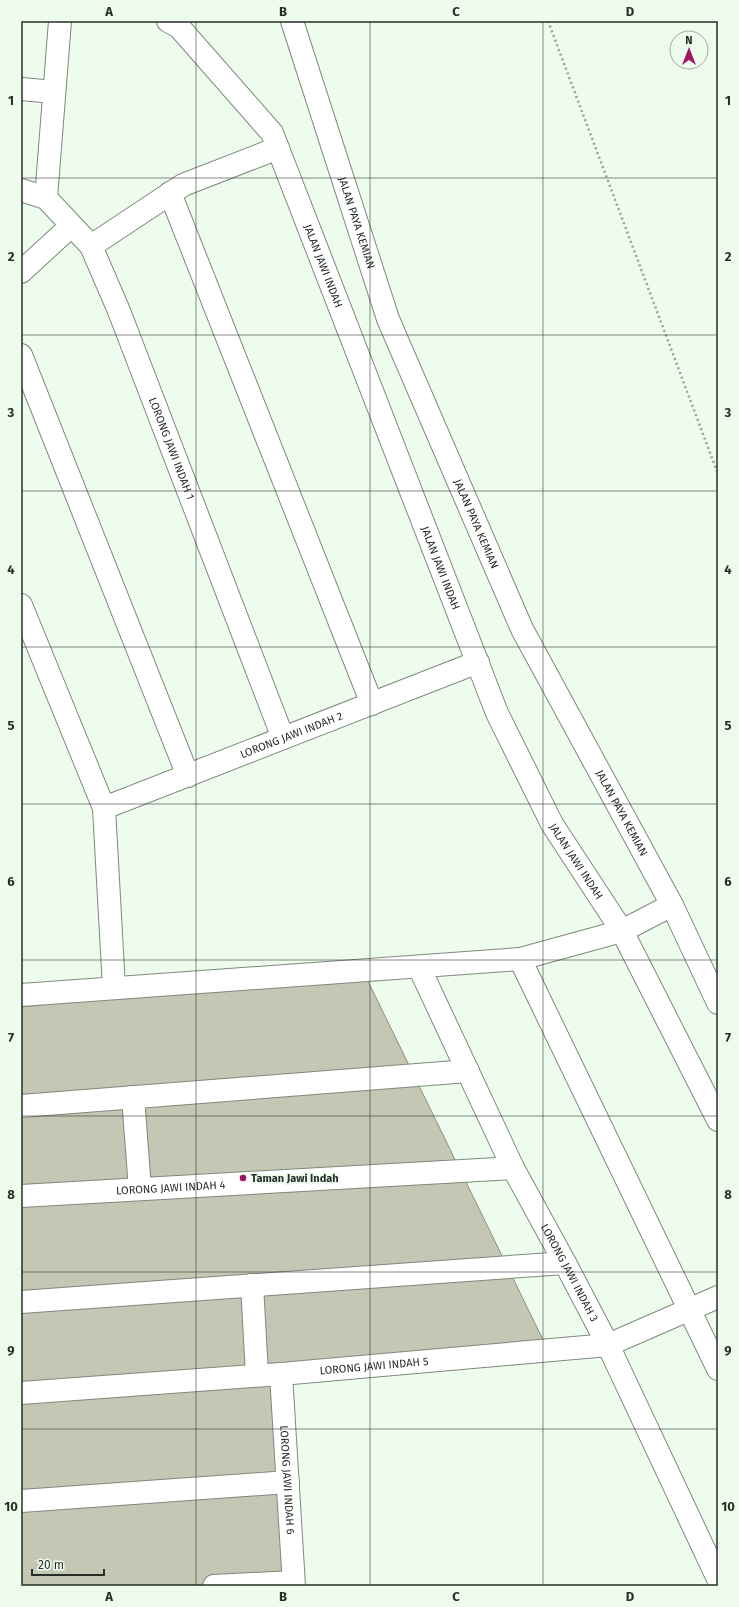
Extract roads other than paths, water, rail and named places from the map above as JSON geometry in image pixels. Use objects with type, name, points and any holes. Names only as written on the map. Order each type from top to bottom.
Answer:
[{"type":"street","points":[[21,190],[46,198],[60,21]]},
{"type":"street","name":"JALAN JAWI INDAH","points":[[168,21],[179,27],[272,133],[497,713],[552,824],[622,931],[718,1120]]},
{"type":"street","name":"JALAN PAYA KEMIAN","points":[[292,21],[388,319],[400,348],[522,629],[672,905],[718,1003]]},
{"type":"street","points":[[21,89],[54,92]]},
{"type":"street","points":[[91,246],[183,185],[278,148]]},
{"type":"street","points":[[170,193],[372,704]]},
{"type":"street","name":"LORONG JAWI INDAH 1","points":[[46,198],[91,246],[121,319],[283,738]]},
{"type":"street","points":[[21,272],[71,226]]},
{"type":"street","points":[[21,355],[188,776]]},
{"type":"street","points":[[21,605],[104,808],[114,988]]},
{"type":"street","name":"LORONG JAWI INDAH 2","points":[[104,808],[478,662]]},
{"type":"street","points":[[21,994],[520,959],[622,931],[672,905]]},
{"type":"street","points":[[520,959],[718,1369]]},
{"type":"street","name":"LORONG JAWI INDAH 3","points":[[420,966],[513,1168],[608,1344],[718,1579]]},
{"type":"street","points":[[21,1106],[468,1072]]},
{"type":"street","points":[[133,1097],[140,1189]]},
{"type":"street","name":"LORONG JAWI INDAH 4","points":[[21,1196],[513,1168]]},
{"type":"street","points":[[21,1302],[565,1263]]},
{"type":"street","points":[[252,1286],[257,1375]]},
{"type":"street","name":"LORONG JAWI INDAH 5","points":[[21,1393],[281,1374],[608,1344],[718,1297]]},
{"type":"street","name":"LORONG JAWI INDAH 6","points":[[281,1374],[293,1584]]},
{"type":"street","points":[[21,1501],[288,1482]]},
{"type":"street","points":[[214,1586],[293,1584]]},
{"type":"place","name":"Taman Jawi Indah","points":[[243,1178]]}]
